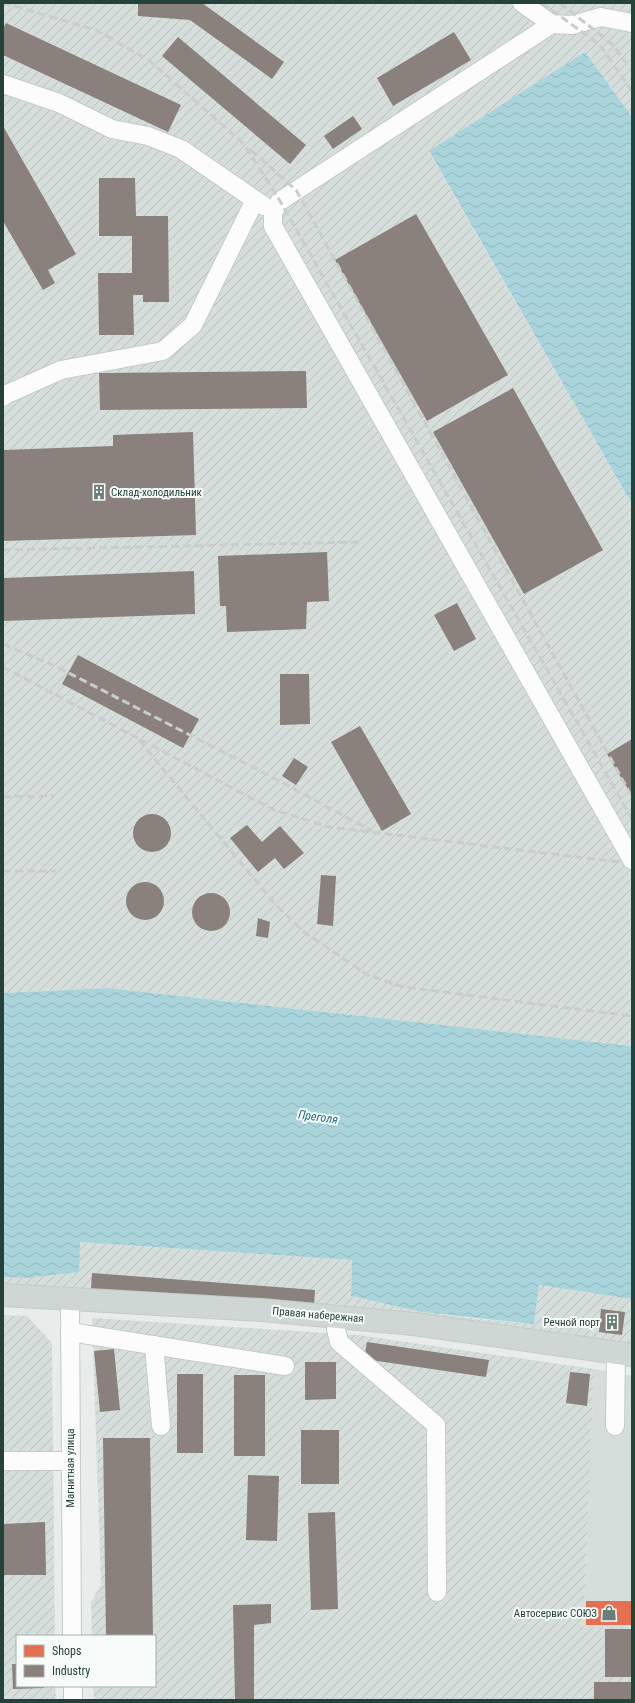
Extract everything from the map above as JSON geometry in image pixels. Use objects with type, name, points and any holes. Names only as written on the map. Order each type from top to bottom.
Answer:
[{"type":"main road","name":"Правая набережная","points":[[3,1295],[262,1310],[414,1324],[624,1353]]},
{"type":"street","points":[[522,3],[552,24],[572,25],[601,17],[632,23]]},
{"type":"street","points":[[552,24],[280,201],[273,212],[273,226],[632,860]]},
{"type":"street","points":[[3,84],[59,103],[112,129],[148,136],[181,149],[273,212]]},
{"type":"street","points":[[3,397],[61,370],[163,351],[192,325],[255,200]]},
{"type":"street","name":"Магнитная улица","points":[[70,1300],[72,1635]]},
{"type":"street","points":[[336,1317],[336,1329],[339,1342],[436,1424],[437,1592]]},
{"type":"street","points":[[70,1332],[285,1366]]},
{"type":"street","points":[[154,1345],[161,1426]]},
{"type":"street","points":[[615,1426],[624,1353]]},
{"type":"street","points":[[3,1461],[70,1461]]},
{"type":"street","points":[[73,1687],[73,1700]]},
{"type":"shaded area","points":[[3,3],[632,3],[632,117],[585,52],[429,152],[632,504],[632,1046],[108,988],[3,993]]},
{"type":"shaded area","points":[[80,1242],[352,1260],[351,1296],[422,1312],[479,1319],[534,1324],[539,1285],[632,1299],[632,1348],[3,1285],[3,1277],[24,1278]]},
{"type":"shaded area","points":[[3,1315],[27,1316],[52,1343],[55,1635],[16,1635],[16,1687],[55,1687],[56,1700],[3,1700]]},
{"type":"shaded area","points":[[92,1318],[358,1335],[594,1369],[585,1594],[581,1627],[632,1627],[632,1700],[94,1700],[93,1687],[156,1687],[156,1635],[92,1635],[91,1602],[101,1585]]},
{"type":"shaded area","points":[[594,1369],[632,1376],[632,1627],[581,1628],[585,1594]]},
{"type":"water","points":[[585,52],[632,117],[632,504],[429,151]]},
{"type":"water","name":"Преголя","points":[[108,988],[632,1046],[632,1299],[539,1285],[534,1324],[422,1312],[351,1296],[352,1260],[80,1242],[79,1272],[24,1278],[3,1277],[3,993]]},
{"type":"building: Shops","name":"Автосервис СОЮЗ","points":[[586,1601],[632,1601],[632,1625],[586,1625]]},
{"type":"building: Industry","points":[[138,3],[202,3],[284,62],[272,79],[190,20],[138,16]]},
{"type":"building: Industry","points":[[6,23],[181,105],[168,132],[3,55],[3,29]]},
{"type":"building: Industry","points":[[454,32],[471,60],[393,106],[377,78]]},
{"type":"building: Industry","points":[[178,37],[306,145],[290,164],[162,56]]},
{"type":"building: Industry","points":[[353,116],[362,129],[333,149],[324,136]]},
{"type":"building: Industry","points":[[3,126],[76,254],[48,270],[55,283],[43,290],[3,221]]},
{"type":"building: Industry","points":[[99,178],[135,178],[136,216],[168,216],[169,302],[143,302],[143,295],[133,295],[134,335],[99,335],[98,273],[132,273],[132,236],[99,236]]},
{"type":"building: Industry","points":[[416,214],[508,375],[427,421],[335,260]]},
{"type":"building: Industry","points":[[306,371],[307,408],[100,410],[99,373]]},
{"type":"building: Industry","points":[[513,388],[603,550],[524,594],[433,432]]},
{"type":"building: Industry","name":"Склад-холодильник","points":[[193,432],[196,535],[3,541],[3,450],[113,446],[113,435]]},
{"type":"building: Industry","points":[[327,552],[329,601],[307,602],[306,629],[227,632],[226,606],[220,606],[218,556]]},
{"type":"building: Industry","points":[[194,571],[195,614],[3,621],[3,578]]},
{"type":"building: Industry","points":[[457,603],[476,639],[454,651],[434,615]]},
{"type":"building: Industry","points":[[78,655],[199,719],[183,748],[62,684]]},
{"type":"building: Industry","points":[[280,674],[309,674],[310,724],[280,725]]},
{"type":"building: Industry","points":[[360,726],[411,814],[382,831],[331,742]]},
{"type":"building: Industry","points":[[632,739],[632,796],[607,754]]},
{"type":"building: Industry","points":[[294,758],[308,767],[296,785],[282,776]]},
{"type":"building: Industry","points":[[152,814],[162,817],[168,823],[171,833],[168,843],[162,849],[152,852],[142,849],[136,843],[133,833],[136,823],[142,817]]},
{"type":"building: Industry","points":[[247,825],[262,842],[280,826],[304,853],[284,869],[275,858],[258,872],[230,838]]},
{"type":"building: Industry","points":[[321,875],[336,876],[333,926],[317,924]]},
{"type":"building: Industry","points":[[145,882],[155,885],[161,891],[164,901],[161,911],[155,917],[145,920],[135,917],[129,911],[126,901],[129,891],[135,885]]},
{"type":"building: Industry","points":[[211,893],[224,899],[230,912],[224,925],[211,931],[198,925],[192,912],[198,899]]},
{"type":"building: Industry","points":[[258,918],[270,922],[268,938],[256,936]]},
{"type":"building: Industry","points":[[92,1273],[315,1290],[314,1306],[91,1289]]},
{"type":"building: Industry","name":"Речной порт","points":[[601,1309],[625,1312],[622,1335],[599,1332]]},
{"type":"building: Industry","points":[[367,1342],[489,1360],[486,1377],[364,1359]]},
{"type":"building: Industry","points":[[114,1349],[120,1410],[100,1412],[94,1351]]},
{"type":"building: Industry","points":[[305,1362],[336,1362],[336,1399],[305,1400]]},
{"type":"building: Industry","points":[[570,1372],[590,1374],[587,1406],[566,1403]]},
{"type":"building: Industry","points":[[177,1374],[203,1374],[203,1453],[177,1453]]},
{"type":"building: Industry","points":[[234,1375],[265,1375],[265,1456],[234,1456]]},
{"type":"building: Industry","points":[[301,1430],[339,1430],[339,1484],[301,1484]]},
{"type":"building: Industry","points":[[103,1438],[150,1438],[153,1635],[106,1635]]},
{"type":"building: Industry","points":[[248,1475],[279,1476],[277,1541],[246,1540]]},
{"type":"building: Industry","points":[[335,1512],[338,1609],[311,1610],[308,1513]]},
{"type":"building: Industry","points":[[45,1522],[46,1575],[3,1575],[3,1524]]},
{"type":"building: Industry","points":[[271,1604],[271,1623],[254,1625],[254,1700],[235,1700],[233,1605]]},
{"type":"building: Industry","points":[[605,1629],[632,1629],[632,1677],[605,1677]]},
{"type":"building: Industry","points":[[12,1664],[16,1664],[16,1687],[44,1687],[44,1688],[13,1689]]},
{"type":"building: Industry","points":[[594,1682],[632,1682],[632,1700],[594,1700]]},
{"type":"railway","points":[[542,3],[600,45],[632,91]]},
{"type":"railway","points":[[560,3],[612,44],[632,71]]},
{"type":"railway","points":[[3,4],[96,30],[150,61],[244,144],[280,201],[632,819]]},
{"type":"railway","points":[[251,150],[296,190],[632,797]]},
{"type":"railway","points":[[3,550],[362,542]]},
{"type":"railway","points":[[3,644],[57,667],[272,777],[372,831]]},
{"type":"railway","points":[[3,667],[274,810],[329,827],[619,862]]},
{"type":"railway","points":[[139,740],[275,904],[304,932],[368,975],[403,987],[632,1016]]},
{"type":"railway","points":[[3,797],[53,796]]},
{"type":"railway","points":[[3,871],[56,871]]},
{"type":"place","name":"Склад-холодильник","points":[[99,492]]},
{"type":"place","name":"Речной порт","points":[[612,1322]]},
{"type":"place","name":"Автосервис СОЮЗ","points":[[609,1613]]}]
